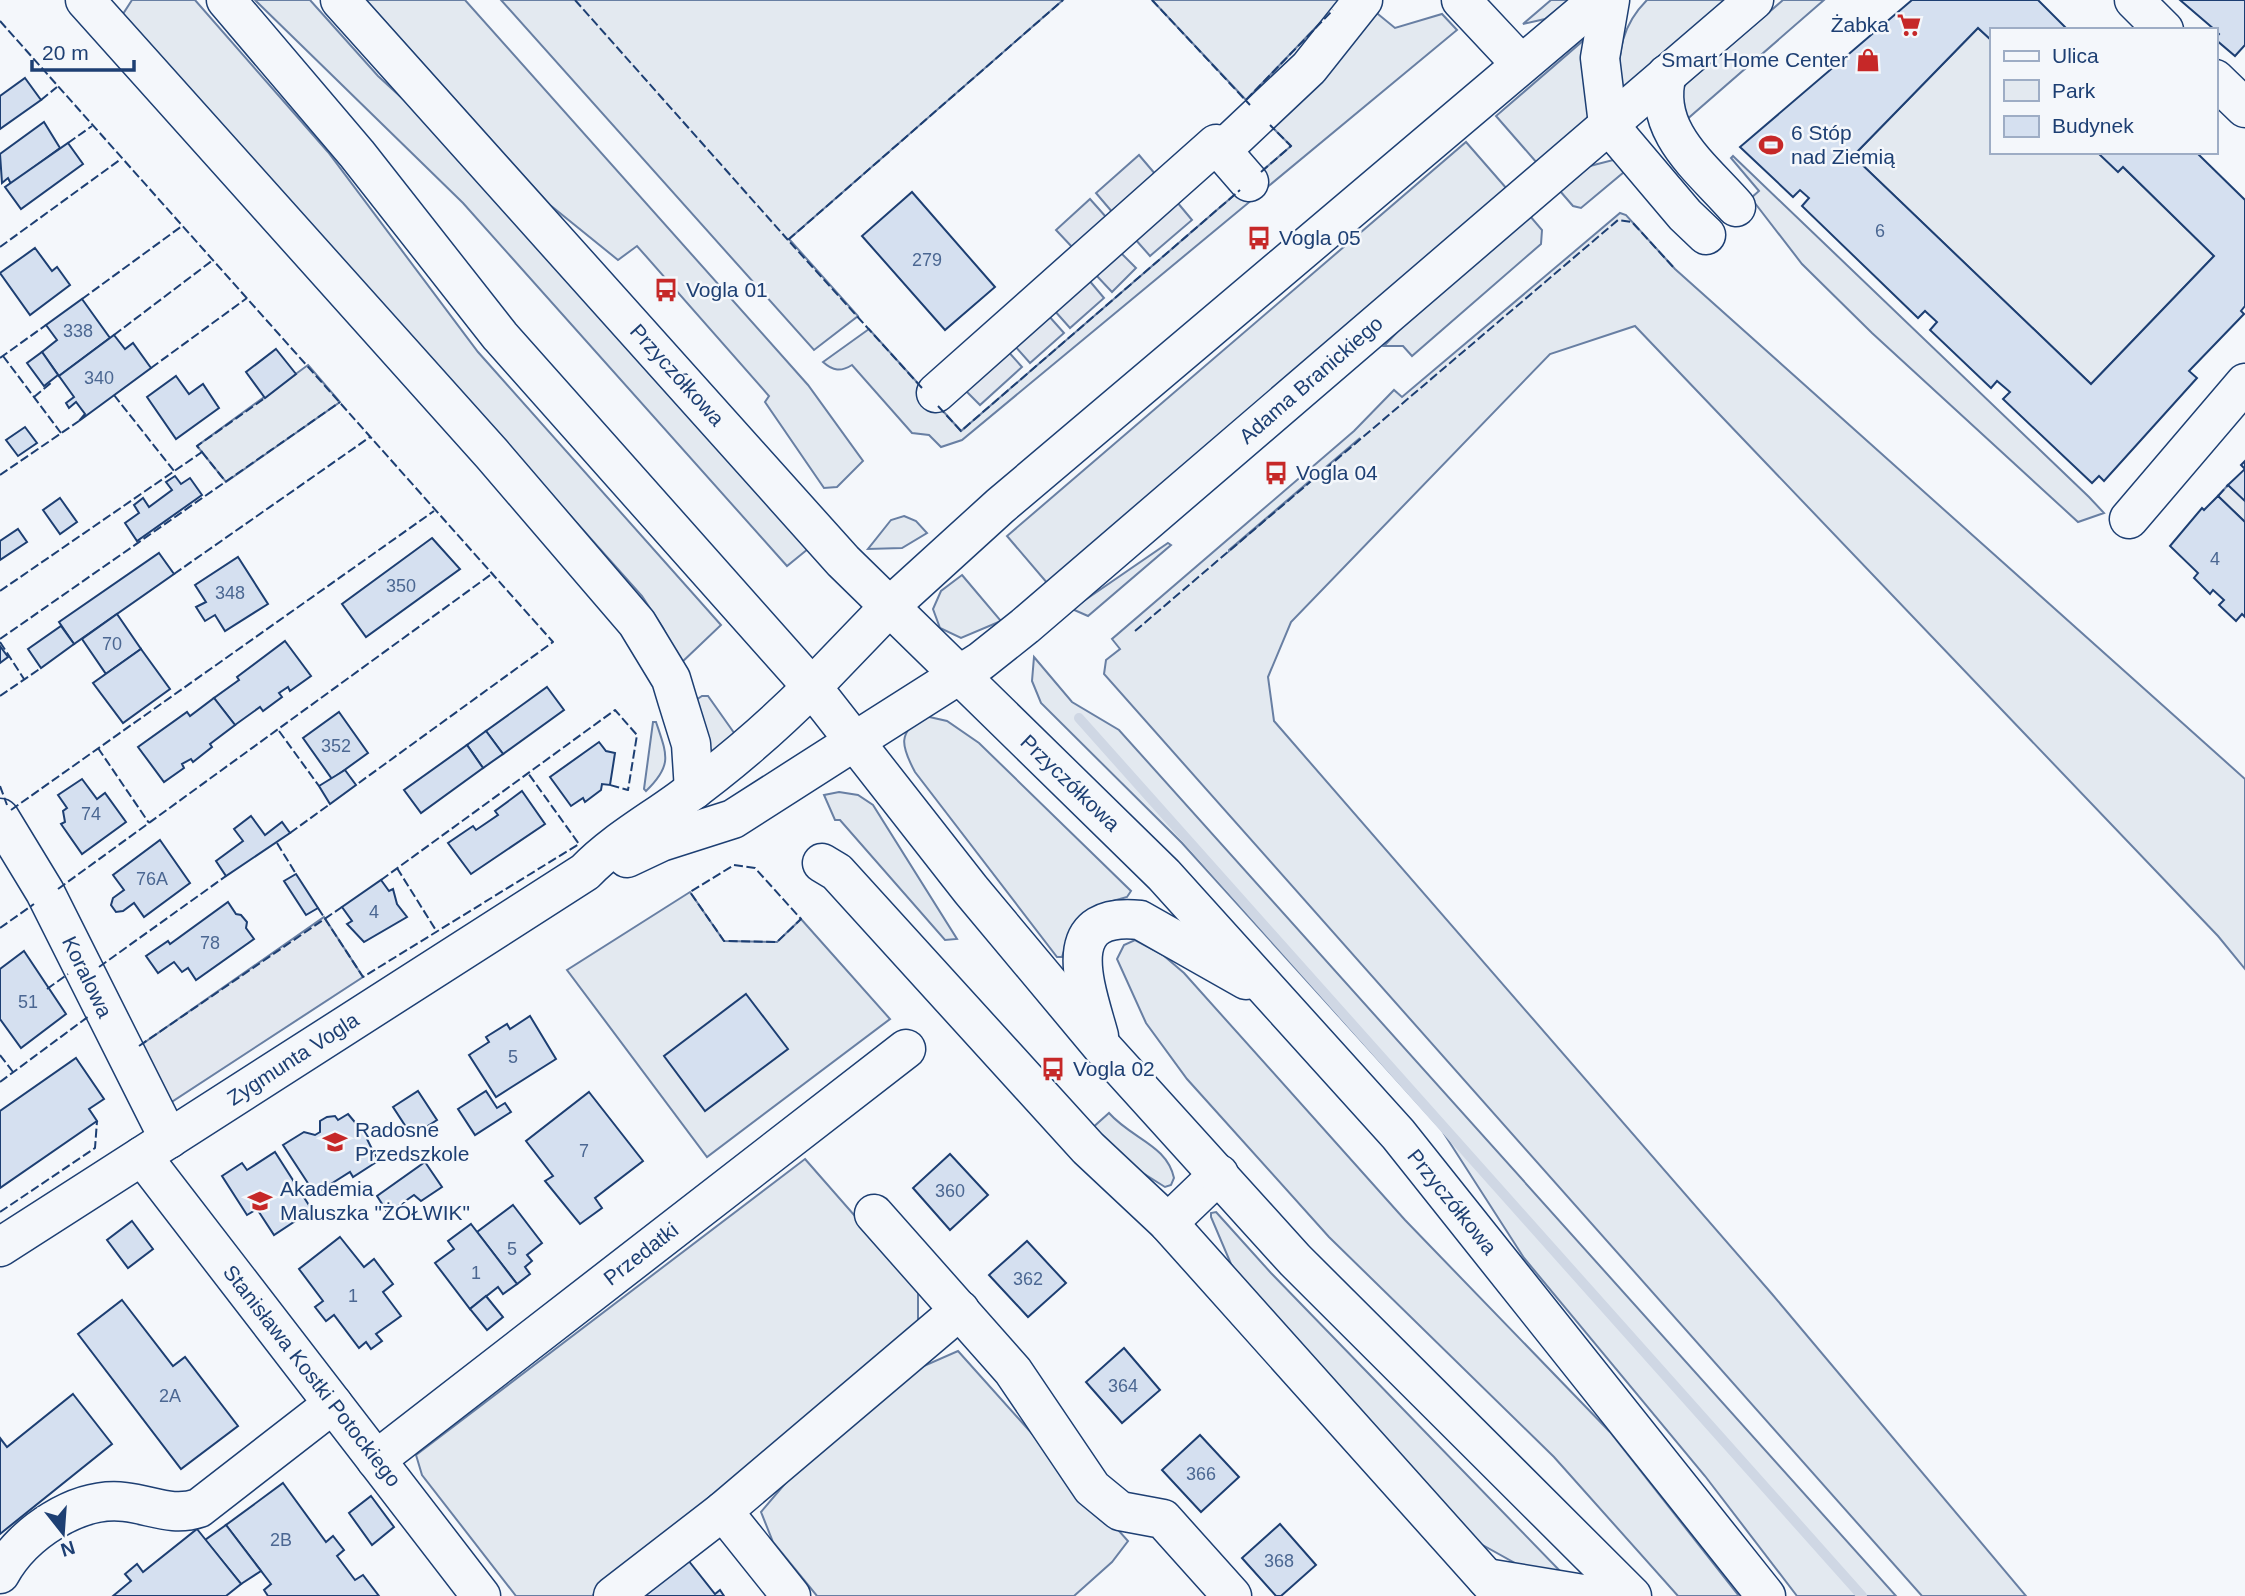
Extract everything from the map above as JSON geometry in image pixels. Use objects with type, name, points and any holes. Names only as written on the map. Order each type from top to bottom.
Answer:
[{"type":"main road","points":[[226,0],[357,154],[500,336],[812,687],[971,890],[1103,1048],[1295,1260],[1632,1596]]},
{"type":"main road","name":"Przyczółkowa","points":[[340,0],[842,561],[1164,874],[1398,1135],[1766,1596]]},
{"type":"main road","points":[[1222,150],[1309,68],[1363,0]]},
{"type":"main road","points":[[1461,0],[1520,64]]},
{"type":"main road","points":[[812,687],[889,607],[1000,506],[1598,0]]},
{"type":"main road","points":[[1610,0],[1600,58],[1608,124],[1685,215],[1706,235]]},
{"type":"main road","name":"Adama Branickiego","points":[[855,741],[959,675],[1025,626],[1754,0]]},
{"type":"main road","points":[[2134,0],[2162,28]]},
{"type":"main road","points":[[96,4],[529,496],[637,623],[671,680],[691,744],[694,790]]},
{"type":"main road","points":[[1667,74],[1662,96],[1670,130],[1735,207]]},
{"type":"main road","points":[[2217,81],[2245,108]]},
{"type":"main road","points":[[936,393],[1216,144],[1249,182]]},
{"type":"main road","points":[[2129,519],[2245,383]]},
{"type":"main road","name":"Zygmunta Vogla","points":[[585,872],[606,850],[694,790],[754,744],[812,687]]},
{"type":"main road","name":"Zygmunta Vogla","points":[[0,1247],[585,872],[733,819],[855,741]]},
{"type":"main road","name":"Koralowa","points":[[0,818],[46,892],[156,1147]]},
{"type":"main road","points":[[822,863],[837,872],[1088,1148],[1168,1223],[1494,1587],[1595,1596]]},
{"type":"main road","points":[[1103,1048],[1081,969],[1081,953],[1088,938],[1107,921],[1122,918],[1140,920],[1273,996]]},
{"type":"main road","name":"Przedatki","points":[[376,1460],[906,1049]]},
{"type":"main road","name":"Stanisława Kostki Potockiego","points":[[156,1147],[333,1404],[481,1596]]},
{"type":"main road","points":[[1168,1223],[1219,1174]]},
{"type":"main road","points":[[874,1214],[1013,1371],[1092,1488],[1120,1511],[1163,1519],[1232,1596]]},
{"type":"main road","points":[[613,1596],[723,1511],[960,1310]]},
{"type":"main road","points":[[0,1574],[26,1538],[62,1517],[95,1504],[124,1502],[184,1513],[199,1508],[333,1404]]},
{"type":"main road","points":[[723,1511],[790,1596]]},
{"type":"main road","points":[[0,1583],[3,1596]]},
{"type":"green space","points":[[132,0],[195,0],[328,152],[478,352],[721,625],[680,664],[663,628],[642,596],[123,14]]},
{"type":"green space","points":[[255,0],[310,0],[378,76],[429,123],[808,549],[787,566],[463,203]]},
{"type":"green space","points":[[366,0],[465,0],[808,385],[863,461],[837,487],[824,488],[765,402],[769,396],[637,246],[618,260],[550,205]]},
{"type":"green space","points":[[501,0],[1063,0],[789,239],[858,316],[814,350]]},
{"type":"green space","points":[[1152,0],[1342,0],[1246,100]]},
{"type":"green space","points":[[1551,0],[1569,0],[1545,19],[1523,24]]},
{"type":"green space","points":[[1647,0],[1728,0],[1624,89],[1619,85],[1623,39],[1632,19]]},
{"type":"green space","points":[[1783,0],[1824,0],[1685,121],[1680,93],[1686,84]]},
{"type":"green space","points":[[1373,10],[1395,28],[1442,14],[1457,30],[962,440],[941,447],[929,435],[912,433],[852,365],[837,370],[823,362],[869,329],[961,431],[1291,146],[1271,126]]},
{"type":"green space","points":[[1978,28],[1990,39],[1990,154],[2103,154],[2123,167],[2214,256],[2091,384],[1853,156]]},
{"type":"green space","points":[[1584,40],[1596,113],[1537,163],[1496,116]]},
{"type":"green space","points":[[1466,142],[1507,189],[1048,584],[1007,536]]},
{"type":"green space","points":[[1733,156],[2104,513],[2078,522],[1872,333],[1802,264],[1751,198],[1759,191],[1731,158]]},
{"type":"green space","points":[[1613,160],[1630,167],[1581,208],[1573,206],[1560,191],[1590,166]]},
{"type":"green space","points":[[1620,213],[1626,215],[1675,269],[2245,779],[2245,969],[2218,936],[1635,326],[1550,354],[1291,622],[1268,677],[1274,721],[1772,1294],[2026,1596],[1922,1596],[1104,674],[1106,660],[1120,649],[1112,639],[1354,431],[1394,390],[1402,397]],"holes":[[[1360,438],[1229,551],[1229,550]]]},
{"type":"green space","points":[[1530,216],[1542,230],[1541,244],[1412,356],[1403,346],[1384,346],[1399,330]]},
{"type":"green space","points":[[308,365],[340,402],[226,482],[197,446]]},
{"type":"green space","points":[[2228,485],[2245,501],[2245,522],[2218,496]]},
{"type":"green space","points":[[904,516],[916,521],[927,533],[902,548],[868,549],[891,520]]},
{"type":"green space","points":[[1168,543],[1171,545],[1088,616],[1072,609]]},
{"type":"green space","points":[[962,575],[1001,621],[961,638],[940,628],[933,609],[941,591]]},
{"type":"green space","points":[[1034,657],[1072,702],[1119,730],[1896,1596],[1797,1596],[1705,1476],[1524,1258],[1441,1129],[1182,843],[1041,703],[1032,681]]},
{"type":"green space","points":[[702,696],[708,696],[737,737],[710,760],[693,702]]},
{"type":"green space","points":[[925,716],[947,721],[979,743],[1131,891],[1127,897],[1106,903],[1065,948],[1062,957],[1057,957],[915,772],[904,740],[910,728]]},
{"type":"green space","points":[[653,722],[656,722],[660,733],[665,759],[660,774],[646,791],[644,789]]},
{"type":"green space","points":[[839,792],[858,795],[873,805],[957,939],[945,940],[840,820],[835,820],[824,795]]},
{"type":"green space","points":[[690,892],[724,941],[777,942],[801,919],[890,1019],[707,1157],[567,970]]},
{"type":"green space","points":[[1135,940],[1163,955],[1184,973],[1405,1220],[1610,1432],[1739,1596],[1678,1596],[1554,1457],[1329,1237],[1187,1079],[1146,1023],[1117,959],[1124,945]]},
{"type":"green space","points":[[1109,1113],[1164,1158],[1174,1178],[1171,1185],[1165,1187],[1127,1163],[1090,1130]]},
{"type":"green space","points":[[805,1159],[918,1288],[918,1334],[764,1464],[592,1596],[516,1596],[422,1475],[416,1455]]},
{"type":"green space","points":[[1216,1212],[1271,1273],[1561,1572],[1524,1568],[1479,1543],[1247,1287],[1231,1264],[1211,1217],[1211,1213]]},
{"type":"green space","points":[[958,1351],[1128,1541],[1112,1562],[1074,1596],[817,1596],[773,1542],[761,1512],[789,1479],[910,1372]]},
{"type":"shaded area","points":[[1139,155],[1156,175],[1113,213],[1096,193]]},
{"type":"shaded area","points":[[1090,199],[1106,217],[1073,248],[1056,230]]},
{"type":"shaded area","points":[[1177,202],[1192,220],[1150,256],[1135,239]]},
{"type":"shaded area","points":[[1119,251],[1136,268],[1112,292],[1095,274]]},
{"type":"shaded area","points":[[1088,279],[1104,298],[1070,328],[1054,310]]},
{"type":"shaded area","points":[[1048,315],[1064,333],[1030,363],[1014,345]]},
{"type":"shaded area","points":[[1006,349],[1022,367],[980,405],[964,389]]},
{"type":"shaded area","points":[[324,917],[363,977],[170,1103],[138,1047]]},
{"type":"building","points":[[1912,0],[2038,0],[2066,28],[1990,28],[1990,39],[1978,28],[1853,156],[2091,384],[2214,256],[2123,167],[2118,172],[2099,154],[2198,154],[2245,200],[2245,306],[2241,311],[2244,314],[2189,371],[2197,378],[2104,481],[2099,476],[2092,483],[2003,399],[2010,392],[1997,381],[1991,388],[1930,330],[1937,322],[1925,311],[1918,318],[1802,206],[1809,198],[1800,190],[1793,197],[1740,147]]},
{"type":"building","points":[[2180,0],[2245,0],[2245,45],[2235,56],[2217,41],[2217,28],[2212,28]]},
{"type":"building","points":[[25,78],[41,100],[0,129],[0,96]]},
{"type":"building","points":[[44,122],[60,148],[11,184],[8,178],[2,183],[0,154]]},
{"type":"building","points":[[68,143],[83,164],[21,209],[5,187]]},
{"type":"building","points":[[912,192],[995,287],[945,330],[862,236]]},
{"type":"building","points":[[35,248],[52,271],[57,267],[70,285],[30,315],[0,273]]},
{"type":"building","points":[[82,299],[110,338],[59,376],[42,352],[57,340],[46,325]]},
{"type":"building","points":[[114,335],[125,349],[133,343],[151,368],[79,421],[85,414],[76,402],[69,408],[66,403],[74,397],[59,376]]},
{"type":"building","points":[[276,349],[296,374],[265,398],[246,372]]},
{"type":"building","points":[[42,352],[58,375],[44,386],[27,363]]},
{"type":"building","points":[[176,376],[189,394],[203,384],[219,408],[176,439],[147,397]]},
{"type":"building","points":[[25,427],[37,443],[18,456],[6,440]]},
{"type":"building","points":[[2245,469],[2245,501],[2228,485]]},
{"type":"building","points":[[175,476],[181,484],[190,478],[202,495],[137,541],[125,523],[139,513],[134,505],[143,498],[149,507],[172,490],[166,482]]},
{"type":"building","points":[[2218,496],[2245,522],[2245,617],[2242,614],[2236,621],[2219,605],[2224,600],[2213,590],[2210,594],[2194,578],[2198,573],[2170,546],[2202,508],[2204,510]]},
{"type":"building","points":[[60,498],[77,522],[60,534],[43,510]]},
{"type":"building","points":[[18,529],[27,542],[0,560],[0,541]]},
{"type":"building","points":[[432,538],[460,569],[366,637],[342,604]]},
{"type":"building","points":[[159,553],[174,574],[74,644],[59,622]]},
{"type":"building","points":[[238,557],[268,604],[225,631],[215,615],[205,621],[196,607],[206,602],[195,585]]},
{"type":"building","points":[[117,614],[141,649],[106,674],[82,639]]},
{"type":"building","points":[[61,626],[74,644],[41,668],[28,649]]},
{"type":"building","points":[[285,641],[311,676],[290,691],[288,687],[279,693],[282,697],[263,711],[260,707],[235,725],[214,698]]},
{"type":"building","points":[[0,646],[8,657],[0,663]]},
{"type":"building","points":[[141,649],[170,689],[123,723],[93,683]]},
{"type":"building","points":[[547,687],[564,710],[503,754],[486,731]]},
{"type":"building","points":[[214,698],[235,725],[210,744],[212,747],[193,762],[191,759],[182,764],[184,768],[164,782],[138,747],[187,712],[190,716]]},
{"type":"building","points":[[339,712],[368,753],[332,779],[303,738]]},
{"type":"building","points":[[486,731],[503,754],[483,768],[467,745]]},
{"type":"building","points":[[599,742],[606,751],[615,753],[610,785],[602,784],[601,790],[585,802],[583,798],[571,806],[550,777]]},
{"type":"building","points":[[467,745],[483,768],[421,813],[404,790]]},
{"type":"building","points":[[345,770],[356,785],[330,804],[319,786]]},
{"type":"building","points":[[82,779],[97,799],[105,793],[126,822],[82,854],[61,824],[65,822],[63,811],[67,808],[58,795]]},
{"type":"building","points":[[522,791],[545,824],[471,874],[448,843],[473,826],[476,830],[498,815],[495,811]]},
{"type":"building","points":[[251,816],[265,835],[282,822],[290,833],[226,876],[216,861],[243,841],[234,829]]},
{"type":"building","points":[[160,840],[190,883],[144,917],[134,903],[123,911],[116,912],[111,905],[113,898],[124,890],[113,875]]},
{"type":"building","points":[[296,874],[318,908],[306,915],[284,881]]},
{"type":"building","points":[[381,880],[389,891],[393,889],[397,904],[407,917],[364,942],[347,924],[352,921],[342,907]]},
{"type":"building","points":[[228,902],[236,914],[241,915],[247,922],[246,928],[254,939],[196,980],[188,968],[182,972],[174,962],[158,973],[146,956],[168,941],[170,944]]},
{"type":"building","points":[[24,951],[66,1014],[21,1048],[0,1019],[0,969]]},
{"type":"building","points":[[746,994],[788,1049],[705,1111],[664,1056]]},
{"type":"building","points":[[530,1016],[556,1059],[496,1097],[469,1055],[489,1042],[486,1037],[507,1024],[510,1029]]},
{"type":"building","points":[[76,1058],[104,1099],[89,1109],[97,1121],[0,1188],[0,1111]]},
{"type":"building","points":[[418,1091],[437,1120],[412,1136],[393,1107]]},
{"type":"building","points":[[486,1091],[497,1108],[505,1103],[511,1112],[475,1135],[458,1109]]},
{"type":"building","points":[[589,1092],[643,1161],[595,1198],[602,1208],[580,1224],[545,1181],[553,1176],[526,1141]]},
{"type":"building","points":[[348,1114],[364,1133],[378,1161],[353,1177],[350,1172],[315,1194],[283,1145],[304,1132],[315,1135],[320,1132],[320,1121],[327,1117],[335,1116],[338,1120]]},
{"type":"building","points":[[275,1152],[312,1210],[274,1235],[257,1209],[247,1215],[222,1176],[242,1163],[247,1170]]},
{"type":"building","points":[[950,1154],[988,1195],[950,1230],[913,1188]]},
{"type":"building","points":[[425,1162],[442,1187],[421,1201],[414,1195],[388,1213],[377,1196]]},
{"type":"building","points":[[513,1205],[542,1243],[527,1255],[532,1261],[525,1267],[530,1274],[517,1284],[477,1232]]},
{"type":"building","points":[[132,1221],[153,1249],[128,1268],[107,1240]]},
{"type":"building","points":[[471,1224],[517,1284],[503,1294],[498,1287],[470,1309],[435,1263],[454,1249],[448,1241]]},
{"type":"building","points":[[340,1237],[364,1267],[374,1259],[393,1284],[383,1292],[401,1316],[376,1334],[382,1341],[371,1349],[366,1342],[359,1348],[334,1315],[326,1321],[315,1307],[323,1301],[299,1269]]},
{"type":"building","points":[[1027,1241],[1066,1283],[1028,1317],[989,1275]]},
{"type":"building","points":[[486,1296],[503,1317],[487,1330],[470,1309]]},
{"type":"building","points":[[122,1300],[173,1366],[185,1357],[238,1426],[181,1469],[78,1334]]},
{"type":"building","points":[[1124,1348],[1160,1390],[1122,1423],[1086,1382]]},
{"type":"building","points":[[73,1394],[112,1444],[0,1534],[0,1438],[7,1447]]},
{"type":"building","points":[[1200,1435],[1239,1477],[1201,1512],[1162,1470]]},
{"type":"building","points":[[283,1483],[326,1542],[333,1536],[344,1550],[337,1556],[355,1580],[363,1575],[379,1596],[268,1596],[264,1590],[271,1584],[226,1525]]},
{"type":"building","points":[[371,1496],[394,1527],[372,1545],[349,1513]]},
{"type":"building","points":[[1280,1524],[1316,1565],[1281,1596],[1276,1596],[1242,1558]]},
{"type":"building","points":[[226,1525],[261,1571],[241,1584],[205,1540]]},
{"type":"building","points":[[197,1529],[241,1584],[226,1596],[113,1596],[131,1581],[125,1574],[137,1564],[143,1572]]},
{"type":"building","points":[[688,1560],[715,1594],[720,1590],[724,1596],[641,1596]]},
{"type":"waterway","points":[[1079,718],[1862,1596]]},
{"type":"fence","points":[[575,0],[788,240]]},
{"type":"fence","points":[[922,388],[788,240],[1063,0]]},
{"type":"fence","points":[[1152,0],[1250,105]]},
{"type":"fence","points":[[1246,100],[1333,10]]},
{"type":"fence","points":[[0,21],[553,642],[356,785]]},
{"type":"fence","points":[[41,100],[57,87]]},
{"type":"fence","points":[[1261,172],[1291,146],[1270,125]]},
{"type":"fence","points":[[68,143],[92,126]]},
{"type":"fence","points":[[0,247],[121,159]]},
{"type":"fence","points":[[938,406],[961,431],[1240,190]]},
{"type":"fence","points":[[1135,631],[1618,220],[1632,222],[1675,269]]},
{"type":"fence","points":[[82,299],[182,226]]},
{"type":"fence","points":[[114,335],[213,260]]},
{"type":"fence","points":[[151,368],[247,298]]},
{"type":"fence","points":[[0,358],[46,325]]},
{"type":"fence","points":[[3,356],[61,433]]},
{"type":"fence","points":[[34,397],[51,383]]},
{"type":"fence","points":[[114,395],[174,471]]},
{"type":"fence","points":[[0,591],[202,452],[197,446],[265,398]]},
{"type":"fence","points":[[0,639],[340,402]]},
{"type":"fence","points":[[0,475],[79,421]]},
{"type":"fence","points":[[174,574],[370,437]]},
{"type":"fence","points":[[202,452],[226,482]]},
{"type":"fence","points":[[2218,496],[2228,485]]},
{"type":"fence","points":[[11,810],[434,511]]},
{"type":"fence","points":[[58,889],[493,573]]},
{"type":"fence","points":[[0,642],[24,679]]},
{"type":"fence","points":[[0,696],[41,668]]},
{"type":"fence","points":[[381,880],[615,710],[637,735],[628,790],[610,785]]},
{"type":"fence","points":[[279,731],[319,786]]},
{"type":"fence","points":[[98,748],[149,823]]},
{"type":"fence","points":[[318,908],[363,977],[579,844],[528,773]]},
{"type":"fence","points":[[0,786],[7,805]]},
{"type":"fence","points":[[290,833],[330,804]]},
{"type":"fence","points":[[277,843],[296,874]]},
{"type":"fence","points":[[734,865],[755,868],[801,919],[777,942],[724,941],[690,892],[734,865]]},
{"type":"fence","points":[[397,868],[437,932]]},
{"type":"fence","points":[[99,967],[226,876]]},
{"type":"fence","points":[[0,928],[34,904]]},
{"type":"fence","points":[[139,1046],[342,907]]},
{"type":"fence","points":[[47,989],[68,974]]},
{"type":"fence","points":[[0,1082],[89,1016]]},
{"type":"fence","points":[[0,1055],[13,1072]]},
{"type":"fence","points":[[0,1212],[95,1148],[97,1121]]},
{"type":"place","name":"Żabka","points":[[1909,25]]},
{"type":"place","name":"Smart Home Center","points":[[1868,60]]},
{"type":"place","name":"6 Stóp nad Ziemią","points":[[1771,145]]},
{"type":"place","name":"Vogla 05","points":[[1259,238]]},
{"type":"place","name":"Vogla 01","points":[[666,290]]},
{"type":"place","name":"Vogla 04","points":[[1276,473]]},
{"type":"place","name":"Vogla 02","points":[[1053,1069]]},
{"type":"place","name":"Radosne Przedszkole","points":[[335,1142]]},
{"type":"place","name":"Akademia Maluszka \"ŻÓŁWIK\"","points":[[260,1201]]}]
